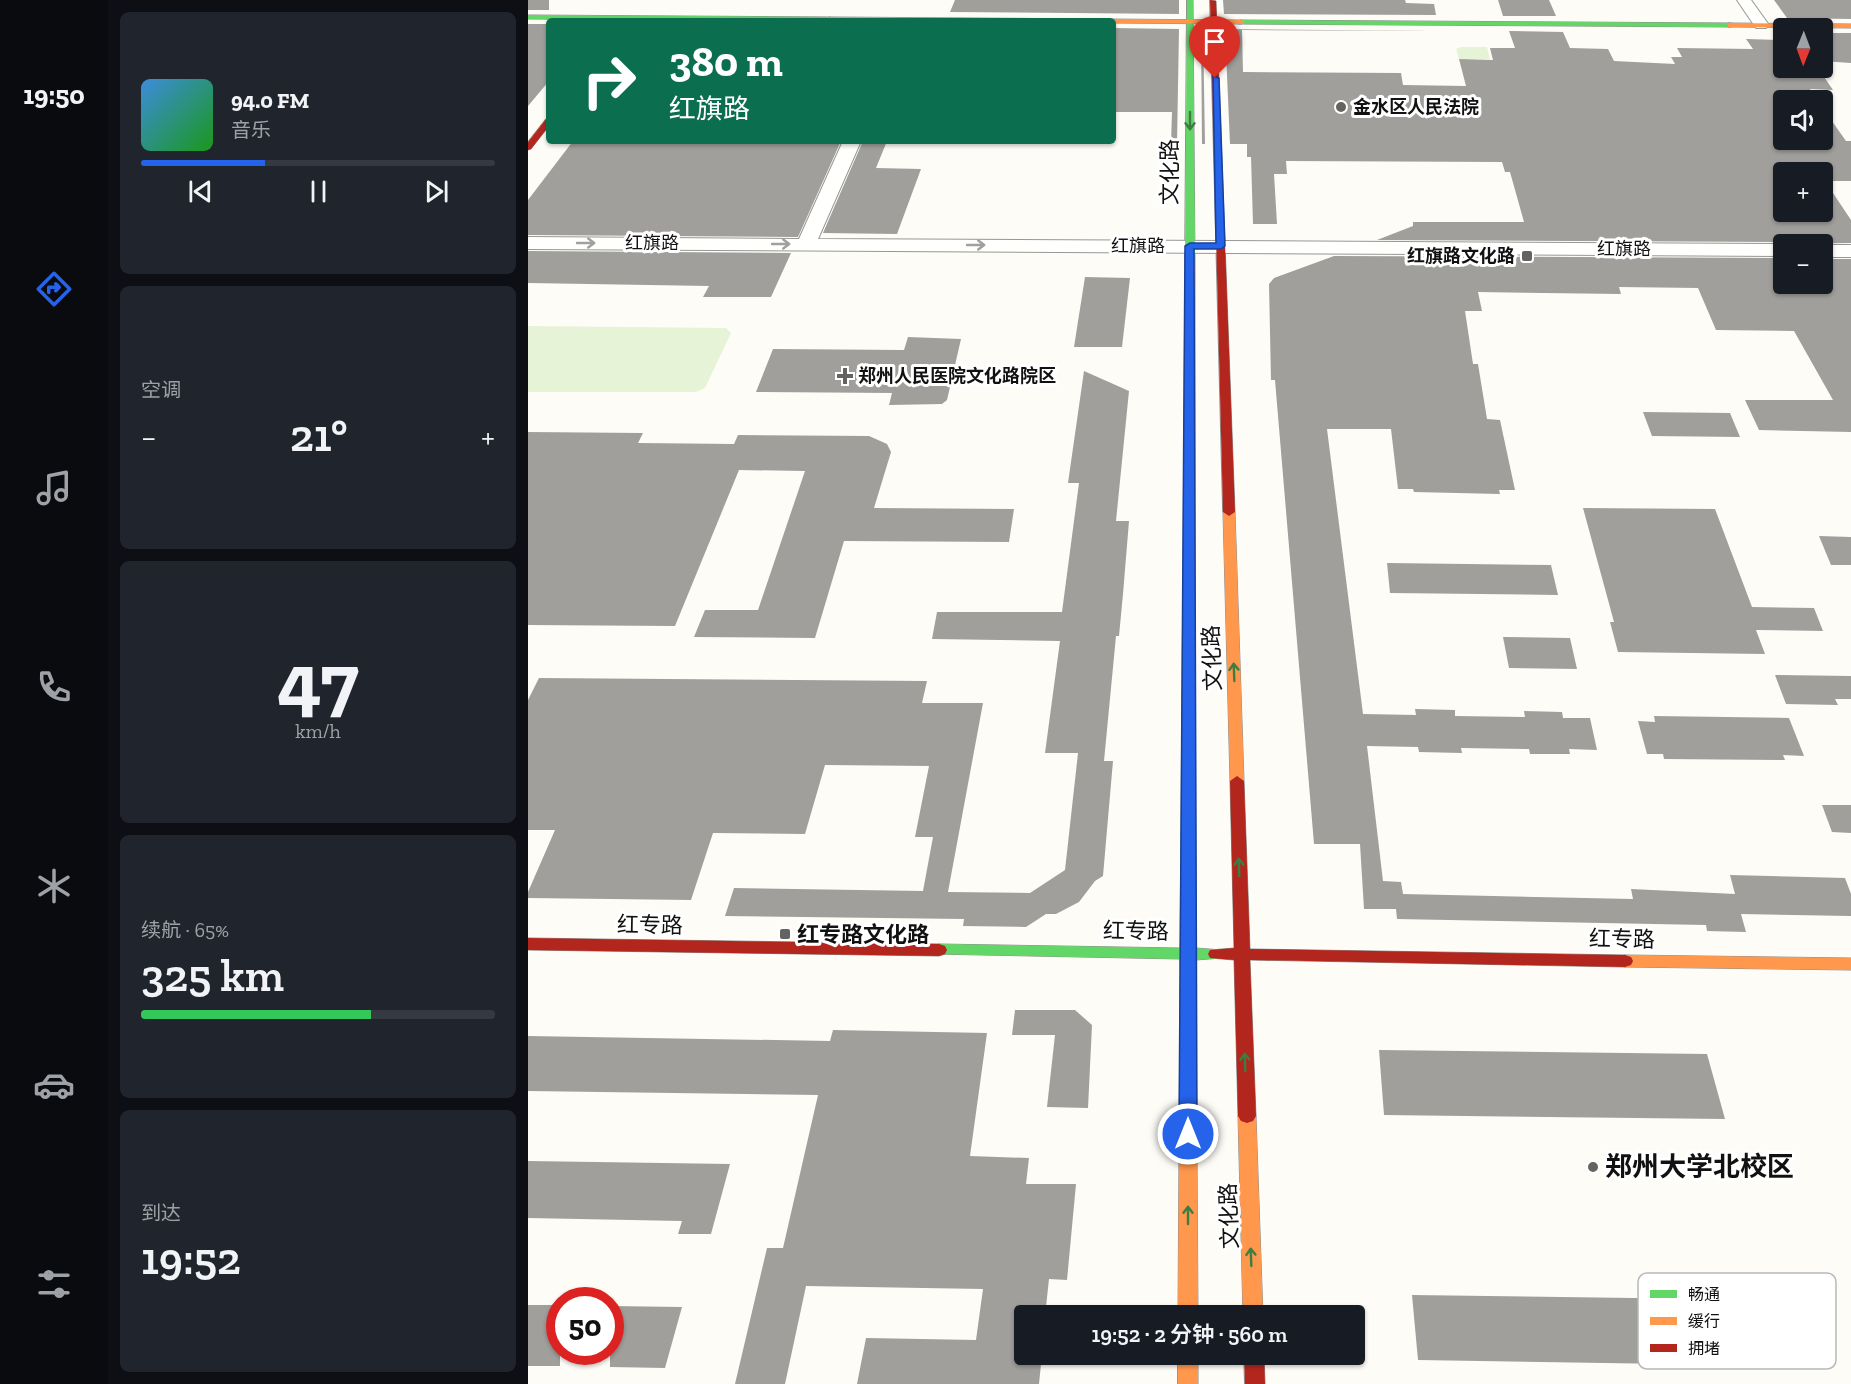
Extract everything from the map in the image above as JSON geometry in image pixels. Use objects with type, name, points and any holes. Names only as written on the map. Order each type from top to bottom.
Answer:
[{"type":"main road","points":[[528,9],[838,18]]},
{"type":"main road","points":[[528,17],[636,12],[1190,11],[1759,21],[1851,26]]},
{"type":"main road","points":[[968,18],[1190,11]]},
{"type":"main road","name":"文化路","points":[[1188,1305],[1190,11]]},
{"type":"main road","name":"文化路","points":[[1214,12],[1253,1305]]},
{"type":"main road","points":[[1759,21],[1851,18]]},
{"type":"main road","points":[[528,147],[546,125]]},
{"type":"main road","name":"红专路","points":[[528,944],[1851,964]]},
{"type":"main road","points":[[1188,1365],[1188,1384]]},
{"type":"main road","points":[[1254,1365],[1255,1384]]},
{"type":"street","points":[[1744,0],[1759,21]]},
{"type":"street","points":[[806,244],[851,144]]},
{"type":"street","name":"红旗路","points":[[528,243],[1773,250]]},
{"type":"street","points":[[1833,250],[1851,251]]},
{"type":"green space","points":[[1487,47],[1490,59],[1459,59],[1456,49]]},
{"type":"green space","points":[[528,326],[726,328],[731,333],[705,388],[696,392],[528,392]]},
{"type":"building","points":[[528,0],[549,0],[549,10],[528,10]]},
{"type":"building","points":[[955,0],[1179,0],[1179,14],[950,12]]},
{"type":"building","points":[[1223,0],[1405,0],[1406,3],[1434,4],[1436,15],[1224,14]]},
{"type":"building","points":[[1498,0],[1549,0],[1556,16],[1503,16]]},
{"type":"building","points":[[1774,0],[1851,0],[1851,19],[1787,18]]},
{"type":"building","points":[[528,24],[546,24],[546,85],[528,106]]},
{"type":"building","points":[[1116,28],[1179,29],[1177,144],[1171,144],[1172,112],[1116,112]]},
{"type":"building","points":[[1201,29],[1203,29],[1205,144],[1202,144]]},
{"type":"building","points":[[1225,29],[1439,31],[1242,30],[1243,72],[1401,73],[1403,85],[1466,86],[1459,59],[1493,60],[1490,48],[1515,48],[1509,31],[1563,32],[1570,48],[1608,49],[1614,61],[1675,64],[1671,57],[1682,57],[1677,48],[1753,49],[1746,39],[1773,40],[1773,78],[1825,78],[1833,90],[1773,90],[1773,150],[1833,150],[1833,123],[1846,141],[1851,141],[1851,181],[1833,181],[1833,162],[1773,162],[1773,222],[1833,222],[1833,193],[1851,220],[1851,243],[1833,243],[1833,234],[1773,234],[1773,242],[1377,240],[1413,226],[1413,222],[1524,222],[1510,172],[1505,172],[1502,162],[1286,161],[1287,174],[1274,174],[1277,224],[1253,224],[1251,157],[1247,157],[1247,144],[1230,144]]},
{"type":"building","points":[[1833,33],[1851,33],[1851,63],[1833,62]]},
{"type":"building","points":[[571,144],[840,144],[798,237],[528,235],[528,200]]},
{"type":"building","points":[[862,144],[886,144],[876,168],[921,169],[897,234],[823,233]]},
{"type":"building","points":[[528,251],[791,253],[771,297],[703,297],[709,286],[528,283]]},
{"type":"building","points":[[1334,256],[1773,258],[1773,294],[1833,294],[1833,259],[1851,259],[1851,432],[1759,430],[1745,400],[1833,400],[1794,331],[1716,330],[1698,288],[1619,287],[1621,294],[1478,292],[1482,311],[1465,311],[1473,364],[1478,364],[1487,419],[1500,420],[1515,490],[1499,490],[1500,494],[1414,492],[1413,489],[1398,489],[1391,429],[1327,429],[1363,714],[1416,715],[1415,709],[1455,710],[1455,716],[1525,717],[1524,711],[1562,712],[1563,718],[1590,718],[1597,750],[1569,749],[1570,754],[1530,754],[1529,749],[1461,748],[1462,753],[1419,752],[1418,747],[1367,746],[1383,881],[1401,882],[1403,894],[1633,899],[1631,889],[1735,894],[1730,875],[1845,878],[1851,894],[1851,916],[1741,914],[1746,932],[1707,931],[1706,925],[1397,919],[1396,909],[1364,909],[1360,844],[1314,844],[1275,380],[1271,380],[1269,284],[1274,278]]},
{"type":"building","points":[[1085,277],[1130,278],[1122,347],[1074,347]]},
{"type":"building","points":[[908,337],[961,339],[947,400],[942,404],[889,405],[892,393],[756,392],[773,349],[904,350]]},
{"type":"building","points":[[1084,371],[1129,391],[1116,521],[1129,521],[1119,636],[1116,636],[1104,761],[1113,761],[1103,876],[1095,881],[1079,902],[1056,914],[1046,914],[1026,927],[963,926],[964,919],[725,916],[734,888],[923,891],[933,837],[915,837],[929,766],[825,765],[805,834],[713,833],[691,900],[528,898],[528,892],[555,830],[528,830],[528,700],[539,678],[927,681],[922,703],[983,703],[948,892],[1030,893],[1065,870],[1078,753],[1045,753],[1060,641],[932,639],[937,612],[1062,612],[1079,483],[1068,483]]},
{"type":"building","points":[[1643,412],[1730,413],[1740,437],[1652,436]]},
{"type":"building","points":[[528,432],[643,433],[638,443],[734,444],[738,435],[869,436],[887,444],[891,452],[874,508],[1014,509],[1009,542],[844,541],[815,638],[694,637],[705,610],[758,610],[805,471],[739,470],[675,626],[528,625]]},
{"type":"building","points":[[1583,508],[1715,509],[1752,607],[1814,608],[1823,631],[1756,630],[1765,654],[1618,652],[1610,622],[1614,622]]},
{"type":"building","points":[[1819,536],[1851,537],[1851,565],[1831,565]]},
{"type":"building","points":[[1387,563],[1551,565],[1558,595],[1390,593]]},
{"type":"building","points":[[1503,637],[1570,638],[1577,669],[1509,668]]},
{"type":"building","points":[[1775,675],[1851,676],[1851,699],[1835,699],[1838,705],[1786,704]]},
{"type":"building","points":[[1654,716],[1789,718],[1804,756],[1783,755],[1785,760],[1664,759],[1663,754],[1647,754],[1638,721],[1655,722]]},
{"type":"building","points":[[1822,805],[1851,805],[1851,833],[1832,832]]},
{"type":"building","points":[[1015,1010],[1075,1010],[1092,1025],[1088,1108],[1047,1107],[1055,1035],[1012,1035]]},
{"type":"building","points":[[833,1030],[987,1033],[970,1156],[1029,1158],[1026,1184],[1076,1184],[1067,1280],[1049,1279],[1046,1305],[1014,1305],[1014,1365],[1041,1365],[1039,1384],[857,1384],[866,1338],[976,1340],[983,1289],[806,1286],[785,1384],[735,1384],[767,1248],[783,1248],[818,1095],[528,1091],[528,1036],[830,1041]]},
{"type":"building","points":[[1379,1050],[1707,1054],[1725,1119],[1384,1115]]},
{"type":"building","points":[[528,1161],[730,1164],[711,1234],[678,1234],[682,1221],[528,1218]]},
{"type":"building","points":[[1412,1295],[1638,1298],[1638,1363],[1418,1360]]},
{"type":"building","points":[[528,1305],[546,1305],[546,1365],[560,1366],[528,1366]]},
{"type":"building","points":[[624,1306],[682,1307],[665,1368],[610,1367],[610,1365],[624,1365]]},
{"type":"traffic: fast","points":[[1190,0],[1190,262]]},
{"type":"traffic: fast","points":[[528,17],[679,18]]},
{"type":"traffic: fast","points":[[1241,22],[1731,25]]},
{"type":"traffic: fast","points":[[1188,991],[1189,562]]},
{"type":"traffic: fast","points":[[939,950],[1216,954]]},
{"type":"traffic: slow","points":[[1116,21],[1241,22]]},
{"type":"traffic: slow","points":[[1731,25],[1851,26]]},
{"type":"traffic: slow","points":[[1189,562],[1190,262]]},
{"type":"traffic: slow","points":[[1229,512],[1237,781]]},
{"type":"traffic: slow","points":[[1625,961],[1851,964]]},
{"type":"traffic: slow","points":[[1188,991],[1188,1305]]},
{"type":"traffic: slow","points":[[1247,1116],[1253,1305]]},
{"type":"traffic: slow","points":[[1188,1365],[1188,1384]]},
{"type":"traffic: jam","points":[[1213,1],[1229,512]]},
{"type":"traffic: jam","points":[[528,147],[546,125]]},
{"type":"traffic: jam","points":[[1237,781],[1247,1116]]},
{"type":"traffic: jam","points":[[528,944],[939,950]]},
{"type":"traffic: jam","points":[[1216,954],[1625,961]]},
{"type":"traffic: jam","points":[[1254,1365],[1255,1384]]},
{"type":"place","name":"金水区人民法院","points":[[1341,107]]},
{"type":"place","name":"红旗路文化路","points":[[1527,256]]},
{"type":"place","name":"郑州人民医院文化路院区","points":[[845,376]]},
{"type":"place","name":"红专路文化路","points":[[785,934]]},
{"type":"place","name":"郑州大学北校区","points":[[1593,1167]]},
{"type":"route","points":[[1188,1134],[1190,246],[1221,246],[1215,78]]}]
